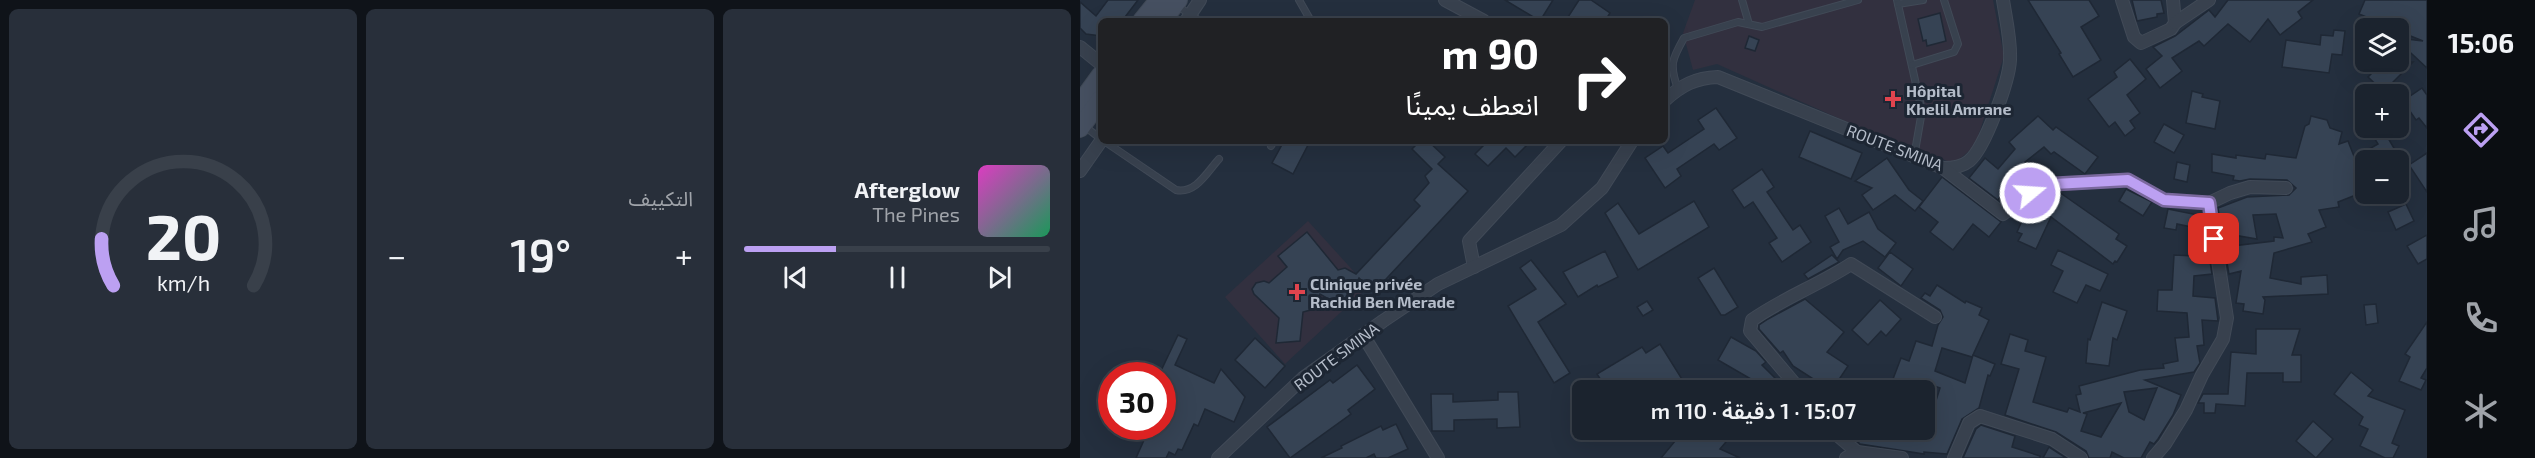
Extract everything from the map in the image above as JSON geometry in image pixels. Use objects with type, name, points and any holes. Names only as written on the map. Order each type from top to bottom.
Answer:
[{"type":"street","points":[[1192,18],[1200,0]]},
{"type":"street","points":[[1445,0],[1478,18]]},
{"type":"street","name":"ROUTE SMINA","points":[[1668,97],[1686,83],[1702,78],[1718,77],[1914,158],[1943,168],[1967,163],[1976,155],[2001,96],[2010,63],[2003,0]]},
{"type":"street","points":[[2122,0],[2134,37],[2141,43],[2171,28],[2209,0]]},
{"type":"street","points":[[2173,0],[2175,23]]},
{"type":"street","points":[[1146,18],[1171,1]]},
{"type":"street","points":[[1163,18],[1171,1]]},
{"type":"street","points":[[1080,47],[1098,62]]},
{"type":"street","points":[[1080,104],[1098,79]]},
{"type":"street","points":[[1081,127],[1098,103]]},
{"type":"street","points":[[1080,171],[1099,144]]},
{"type":"street","points":[[1474,267],[1469,241],[1558,144]]},
{"type":"street","name":"ROUTE SMINA","points":[[1218,458],[1303,378],[1438,284],[1562,225],[1602,188],[1630,144]]},
{"type":"street","points":[[1943,168],[2003,214],[2030,193],[2054,184],[2128,180],[2164,200],[2209,203],[2250,187],[2286,188]]},
{"type":"street","points":[[2152,458],[2165,444],[2186,410],[2202,375],[2223,339],[2227,318],[2209,203]]},
{"type":"street","points":[[1792,380],[1750,331],[1752,320],[1772,306],[1823,282],[1851,264],[1935,317]]},
{"type":"street","points":[[1363,335],[1438,458]]},
{"type":"street","points":[[1954,458],[1969,423],[1980,416],[2052,439],[2081,458]]},
{"type":"street","points":[[1839,440],[1852,455],[1902,458]]},
{"type":"lane","points":[[1299,0],[1309,18]]},
{"type":"lane","points":[[1742,0],[1749,24]]},
{"type":"lane","points":[[1678,88],[1671,71],[1673,59],[1684,38],[1738,22],[1762,27],[1858,0]]},
{"type":"lane","points":[[1914,158],[1922,111],[1898,2],[1923,0]]},
{"type":"lane","points":[[1912,65],[1954,52],[1958,44],[1944,0]]},
{"type":"lane","points":[[1171,1],[1191,18]]},
{"type":"lane","points":[[1081,127],[1098,138]]},
{"type":"lane","points":[[1108,144],[1176,190],[1185,192],[1193,189],[1219,159]]},
{"type":"shaded area","name":"Hôpital Khelil Amrane","points":[[1695,0],[1993,0],[2004,56],[1975,146],[1956,162],[1950,162],[1867,131],[1717,64],[1693,70],[1683,33]]},
{"type":"shaded area","name":"Clinique privée Rachid Ben Merade","points":[[1308,221],[1368,287],[1285,364],[1225,297]]},
{"type":"building","points":[[1108,0],[1138,0],[1124,18],[1098,18],[1098,36],[1086,34],[1080,28],[1080,2],[1096,16]]},
{"type":"building","points":[[1505,0],[1553,0],[1542,18],[1535,18]]},
{"type":"building","points":[[1579,0],[1591,0],[1610,13],[1607,18],[1568,17]]},
{"type":"building","points":[[2028,0],[2089,0],[2099,16],[2081,27],[2101,60],[2073,77]]},
{"type":"building","points":[[2132,0],[2161,0],[2164,13],[2157,14],[2157,17],[2137,21]]},
{"type":"building","points":[[2228,0],[2313,0],[2298,12],[2302,18],[2280,35],[2268,19],[2250,42],[2228,24],[2204,46],[2199,41],[2172,58],[2182,71],[2160,88],[2146,69],[2162,56],[2153,47],[2175,36],[2209,10],[2215,17]]},
{"type":"building","points":[[2365,0],[2427,0],[2427,68],[2409,51],[2409,39],[2423,41],[2409,35],[2409,18],[2369,18],[2359,14]]},
{"type":"building","points":[[1940,13],[1946,41],[1927,46],[1926,40],[1923,41],[1918,19]]},
{"type":"building","points":[[2334,30],[2345,31],[2342,55],[2332,54],[2329,73],[2282,67],[2286,40],[2320,45],[2321,35],[2333,36]]},
{"type":"building","points":[[1749,36],[1759,40],[1755,51],[1745,48]]},
{"type":"building","points":[[2130,59],[2146,79],[2127,95],[2140,113],[2130,121],[2135,128],[2125,136],[2115,122],[2109,127],[2088,99],[2117,77],[2114,72]]},
{"type":"building","points":[[2373,72],[2403,72],[2393,82],[2394,84],[2375,84],[2368,77]]},
{"type":"building","points":[[2422,88],[2427,95],[2427,128],[2419,118],[2416,120],[2409,110],[2409,97]]},
{"type":"building","points":[[2192,91],[2203,94],[2202,97],[2220,101],[2215,129],[2186,123]]},
{"type":"building","points":[[1716,108],[1737,138],[1719,150],[1714,144],[1677,169],[1681,176],[1665,188],[1645,158],[1663,146],[1668,153],[1704,129],[1698,120]]},
{"type":"building","points":[[2038,116],[2053,130],[2056,127],[2098,157],[2085,174],[2054,152],[2051,154],[2044,147],[2025,162],[2039,175],[2032,183],[2022,188],[2014,181],[1998,200],[1969,178],[1985,158],[1998,169],[2015,149],[2009,142]]},
{"type":"building","points":[[2311,116],[2327,120],[2330,128],[2342,132],[2339,144],[2348,141],[2355,159],[2355,195],[2338,202],[2339,207],[2319,210],[2326,227],[2308,234],[2312,242],[2274,253],[2270,278],[2301,284],[2301,277],[2327,275],[2328,294],[2263,297],[2265,300],[2263,314],[2243,311],[2244,304],[2236,303],[2241,271],[2229,274],[2224,247],[2274,241],[2274,237],[2283,238],[2276,214],[2253,215],[2257,239],[2222,233],[2218,208],[2247,197],[2289,195],[2296,188],[2287,180],[2240,181],[2233,180],[2234,176],[2212,172],[2212,154],[2236,158],[2236,155],[2265,159],[2266,154],[2296,158],[2305,126],[2309,124]]},
{"type":"building","points":[[2164,124],[2184,135],[2174,153],[2154,142]]},
{"type":"building","points":[[1810,131],[1862,153],[1851,179],[1799,157]]},
{"type":"building","points":[[2374,138],[2388,138],[2395,150],[2368,150],[2378,144]]},
{"type":"building","points":[[1282,144],[1308,144],[1293,174],[1272,163]]},
{"type":"building","points":[[1417,144],[1431,144],[1445,157],[1438,164],[1468,191],[1374,292],[1359,278],[1348,302],[1339,305],[1320,294],[1314,309],[1303,312],[1300,341],[1276,343],[1279,318],[1254,294],[1252,289],[1256,283],[1264,281],[1269,283],[1287,267],[1278,256],[1307,232],[1338,270],[1345,268],[1356,274],[1420,206],[1414,200],[1429,183],[1425,176],[1432,169],[1412,149]]},
{"type":"building","points":[[1485,144],[1528,144],[1515,157],[1506,148],[1488,166],[1475,154]]},
{"type":"building","points":[[2427,153],[2427,192],[2409,165]]},
{"type":"building","points":[[1887,158],[1909,190],[1923,201],[1915,211],[1895,195],[1873,210],[1862,195],[1872,188],[1855,181]]},
{"type":"building","points":[[2177,162],[2190,165],[2187,182],[2174,179]]},
{"type":"building","points":[[1762,169],[1774,187],[1767,192],[1793,230],[1800,225],[1811,242],[1782,262],[1769,243],[1777,238],[1753,202],[1744,208],[1732,190]]},
{"type":"building","points":[[1942,177],[2001,222],[1989,237],[1973,224],[1953,250],[1930,232],[1938,222],[1919,207]]},
{"type":"building","points":[[2126,189],[2152,202],[2143,216],[2119,201]]},
{"type":"building","points":[[2059,192],[2119,234],[2116,239],[2127,246],[2117,262],[2113,264],[2051,217],[2036,249],[2018,241],[2022,234],[2017,232],[2030,203],[2053,193],[2057,196]]},
{"type":"building","points":[[1694,201],[1709,227],[1638,270],[1605,213],[1618,203],[1639,234]]},
{"type":"building","points":[[2406,204],[2414,221],[2396,230],[2388,212]]},
{"type":"building","points":[[1839,208],[1848,224],[1869,212],[1878,229],[1896,243],[1885,257],[1863,241],[1843,250],[1837,259],[1830,247],[1839,242],[1825,216]]},
{"type":"building","points":[[2168,209],[2203,216],[2201,229],[2177,224],[2176,230],[2164,228]]},
{"type":"building","points":[[2427,235],[2427,259],[2418,264],[2407,246]]},
{"type":"building","points":[[2208,249],[2212,274],[2194,276],[2193,296],[2215,298],[2218,321],[2202,320],[2204,345],[2197,346],[2200,363],[2194,372],[2145,380],[2181,395],[2173,415],[2158,439],[2154,444],[2150,442],[2141,458],[2124,458],[2112,452],[2110,458],[2089,458],[2086,451],[2056,432],[2005,415],[2019,369],[2001,364],[2010,334],[2028,340],[2025,351],[2046,357],[2033,402],[2067,412],[2069,408],[2080,412],[2076,395],[2081,394],[2079,386],[2140,370],[2164,368],[2163,364],[2178,361],[2175,338],[2189,337],[2187,313],[2157,311],[2158,290],[2172,290],[2174,255],[2194,256],[2193,251]],"holes":[[[2157,388],[2144,420],[2129,412],[2124,392]],[[2121,403],[2101,437],[2081,431],[2087,414],[2083,413]]]},
{"type":"building","points":[[2058,250],[2108,274],[2100,291],[2086,285],[2077,303],[2053,292],[2063,271],[2051,265]]},
{"type":"building","points":[[1605,251],[1618,277],[1598,287],[1597,285],[1578,297],[1563,272]]},
{"type":"building","points":[[1890,252],[1913,269],[1901,286],[1878,268]]},
{"type":"building","points":[[1832,255],[1839,262],[1808,279],[1804,274]]},
{"type":"building","points":[[1531,260],[1566,304],[1538,322],[1570,373],[1554,383],[1508,306],[1536,289],[1520,268]]},
{"type":"building","points":[[1714,268],[1738,307],[1725,315],[1721,315],[1698,278]]},
{"type":"building","points":[[1937,285],[1965,303],[1966,301],[1982,308],[1979,315],[1989,320],[1972,357],[1942,348],[1935,371],[1965,383],[1973,355],[1995,364],[1990,376],[1988,375],[1979,408],[1962,419],[1947,454],[1924,452],[1924,454],[1860,444],[1857,440],[1935,440],[1935,404],[1940,388],[1935,386],[1935,380],[1893,379],[1901,358],[1909,361],[1916,341],[1932,346],[1938,325],[1943,317],[1940,310],[1921,298],[1925,293],[1930,296]]},
{"type":"building","points":[[1805,299],[1844,332],[1827,352],[1848,366],[1839,380],[1815,380],[1793,366],[1783,351],[1780,353],[1759,329],[1759,325]]},
{"type":"building","points":[[1880,300],[1901,319],[1886,336],[1881,331],[1868,345],[1852,330]]},
{"type":"building","points":[[1647,301],[1653,310],[1643,316],[1637,307]]},
{"type":"building","points":[[2102,302],[2127,311],[2117,340],[2113,338],[2109,366],[2086,363],[2088,339],[2090,340]]},
{"type":"building","points":[[2376,304],[2378,323],[2366,325],[2364,305]]},
{"type":"building","points":[[2427,322],[2427,368],[2421,378],[2426,380],[2421,390],[2399,381],[2410,357],[2405,354]]},
{"type":"building","points":[[2256,329],[2300,329],[2292,355],[2301,355],[2301,382],[2283,382],[2283,373],[2247,373],[2245,406],[2216,404],[2215,413],[2204,413],[2204,403],[2198,403],[2203,394],[2228,394],[2231,352],[2256,354]]},
{"type":"building","points":[[1178,335],[1187,339],[1176,363],[1165,362]]},
{"type":"building","points":[[1731,337],[1756,351],[1766,362],[1762,365],[1777,380],[1753,380],[1718,360]]},
{"type":"building","points":[[1255,338],[1285,366],[1265,388],[1235,360]]},
{"type":"building","points":[[1660,344],[1682,380],[1601,380],[1597,374],[1642,347],[1646,353]]},
{"type":"building","points":[[1176,365],[1214,383],[1221,369],[1245,397],[1234,422],[1205,409],[1198,426],[1194,424],[1182,450],[1178,449],[1175,455],[1169,452],[1166,458],[1136,458],[1144,440],[1176,440]]},
{"type":"building","points":[[1357,365],[1375,389],[1348,410],[1351,414],[1290,458],[1267,427],[1330,380],[1333,383]]},
{"type":"building","points":[[2351,372],[2373,390],[2368,396],[2405,410],[2392,443],[2399,446],[2393,458],[2385,458],[2360,446],[2368,429],[2359,425],[2363,417],[2334,394]]},
{"type":"building","points":[[1498,392],[1518,392],[1520,427],[1497,428],[1497,419],[1454,420],[1454,431],[1432,431],[1431,394],[1453,394],[1453,402],[1498,400]]},
{"type":"building","points":[[2313,421],[2333,439],[2316,458],[2296,441]]},
{"type":"building","points":[[1396,424],[1408,449],[1388,458],[1376,458],[1374,454],[1366,458],[1321,458],[1381,426],[1383,430]]},
{"type":"building","points":[[1981,425],[2015,436],[2012,447],[2040,456],[2040,458],[1963,458],[1976,429]]},
{"type":"building","points":[[1676,440],[1728,440],[1720,449],[1740,458],[1661,458]]},
{"type":"building","points":[[2049,447],[2066,458],[2043,458]]},
{"type":"place","name":"Hôpital Khelil Amrane","points":[[1893,99]]},
{"type":"place","name":"Clinique privée Rachid Ben Merade","points":[[1297,292]]},
{"type":"route","points":[[2030,193],[2054,184],[2128,180],[2164,200],[2209,203],[2214,239]]}]
